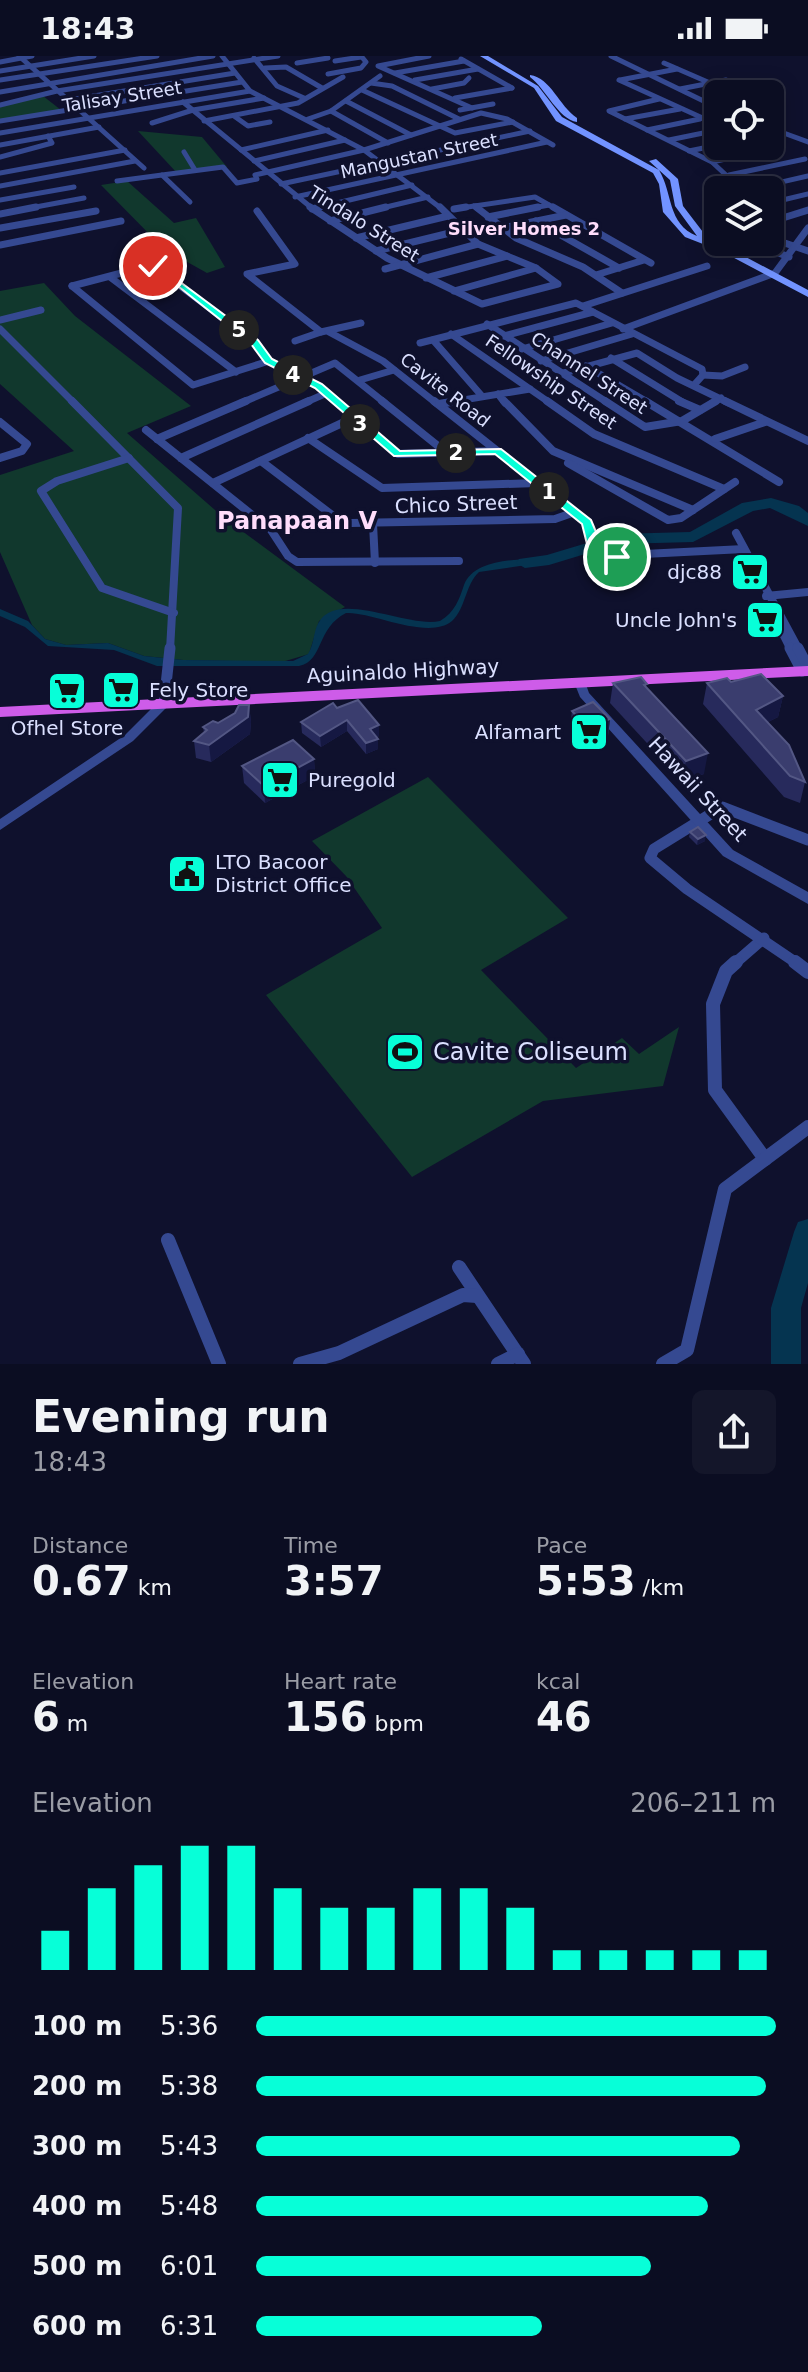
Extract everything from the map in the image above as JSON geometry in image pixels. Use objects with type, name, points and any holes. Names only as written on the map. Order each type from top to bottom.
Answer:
[{"type":"highway","name":"Aguinaldo Highway","points":[[0,712],[806,670]]},
{"type":"main road","points":[[483,56],[536,87],[559,119],[656,172],[663,184],[667,212],[688,235],[724,249],[808,294]]},
{"type":"main road","points":[[497,56],[547,85],[570,118],[668,171],[677,184],[678,202],[689,222],[704,236]]},
{"type":"main road","points":[[751,256],[772,274],[808,286]]},
{"type":"street","points":[[0,62],[32,56]]},
{"type":"street","points":[[0,71],[94,56]]},
{"type":"street","points":[[0,80],[157,56]]},
{"type":"street","points":[[0,92],[213,56]]},
{"type":"street","points":[[222,56],[250,91],[364,150],[428,197],[478,244],[536,268]]},
{"type":"street","points":[[0,105],[57,91],[278,56]]},
{"type":"street","points":[[390,56],[400,61]]},
{"type":"street","points":[[429,56],[378,66],[472,108]]},
{"type":"street","points":[[453,98],[512,88],[456,56]]},
{"type":"street","points":[[611,56],[704,101]]},
{"type":"street","points":[[20,57],[144,168]]},
{"type":"street","points":[[297,63],[326,57],[347,73]]},
{"type":"street","points":[[204,121],[283,107],[322,88],[332,77],[361,68],[366,62],[361,57],[335,61]]},
{"type":"street","points":[[254,58],[277,86],[304,98]]},
{"type":"street","points":[[307,61],[332,77],[347,73]]},
{"type":"street","points":[[393,73],[464,61]]},
{"type":"street","points":[[664,63],[704,80]]},
{"type":"street","points":[[265,68],[286,67],[322,88]]},
{"type":"street","points":[[415,80],[478,69]]},
{"type":"street","points":[[677,69],[619,80],[704,121]]},
{"type":"street","points":[[69,100],[235,73]]},
{"type":"street","points":[[308,119],[331,111],[380,76]]},
{"type":"street","points":[[432,89],[466,80],[483,93]]},
{"type":"street","points":[[0,121],[242,82]]},
{"type":"street","points":[[371,83],[392,86],[459,119]]},
{"type":"street","points":[[678,89],[704,84]]},
{"type":"street","points":[[362,90],[436,126],[458,133],[514,122]]},
{"type":"street","name":"Talisay Street","points":[[0,133],[250,91]]},
{"type":"street","points":[[152,123],[193,110],[264,98]]},
{"type":"street","points":[[659,99],[609,110],[712,162],[729,175],[806,159]]},
{"type":"street","points":[[346,101],[411,135]]},
{"type":"street","name":"Tindalo Street","points":[[183,102],[295,197],[376,251],[426,278],[486,304],[557,285],[558,282],[536,268]]},
{"type":"street","points":[[460,110],[493,104]]},
{"type":"street","points":[[625,119],[680,109]]},
{"type":"street","points":[[331,111],[388,143]]},
{"type":"street","points":[[117,181],[223,167],[241,184],[267,173],[364,150],[481,113],[514,122],[530,131]]},
{"type":"street","points":[[234,116],[248,126],[270,122]]},
{"type":"street","points":[[646,130],[700,119]]},
{"type":"street","points":[[0,145],[99,127]]},
{"type":"street","points":[[241,150],[328,130]]},
{"type":"street","points":[[281,184],[530,131]]},
{"type":"street","name":"Mangustan Street","points":[[295,197],[396,173],[466,162],[550,143],[530,131]]},
{"type":"street","points":[[668,141],[704,132]]},
{"type":"street","points":[[784,133],[808,142]]},
{"type":"street","points":[[0,157],[52,143],[48,136]]},
{"type":"street","points":[[254,161],[345,140]]},
{"type":"street","points":[[689,151],[704,148]]},
{"type":"street","points":[[0,173],[125,150]]},
{"type":"street","points":[[784,151],[806,159]]},
{"type":"street","points":[[184,152],[195,170]]},
{"type":"street","points":[[712,162],[720,160]]},
{"type":"street","points":[[0,186],[135,161]]},
{"type":"street","points":[[60,175],[106,225]]},
{"type":"street","points":[[162,175],[190,202]]},
{"type":"street","points":[[784,181],[808,176]]},
{"type":"street","points":[[312,209],[412,185]]},
{"type":"street","points":[[0,200],[74,187]]},
{"type":"street","points":[[784,200],[808,194]]},
{"type":"street","points":[[454,209],[533,196],[647,262],[596,275]]},
{"type":"street","points":[[330,221],[428,197]]},
{"type":"street","points":[[0,214],[84,198]]},
{"type":"street","points":[[488,217],[549,205]]},
{"type":"street","points":[[474,206],[502,228],[596,275],[622,293]]},
{"type":"street","points":[[784,218],[808,210]]},
{"type":"street","points":[[0,228],[96,211]]},
{"type":"street","name":"Cavite Road","points":[[257,211],[295,264],[247,274],[325,332],[394,370],[439,404],[575,512],[589,525],[595,547],[609,558],[744,549]]},
{"type":"street","points":[[502,228],[566,215]]},
{"type":"street","points":[[356,238],[448,216]]},
{"type":"street","points":[[0,245],[121,221]]},
{"type":"street","points":[[536,221],[619,268]]},
{"type":"street","points":[[623,329],[772,274],[789,257],[793,245],[808,228]]},
{"type":"street","points":[[376,251],[462,230]]},
{"type":"street","points":[[784,242],[808,251]]},
{"type":"street","points":[[385,269],[478,244]]},
{"type":"street","points":[[784,255],[789,257]]},
{"type":"street","points":[[426,278],[507,256]]},
{"type":"street","points":[[269,361],[197,385],[190,383],[72,286],[152,265],[255,342],[269,361],[327,393],[398,454],[497,451]]},
{"type":"street","points":[[583,306],[707,266]]},
{"type":"street","points":[[454,291],[536,268]]},
{"type":"street","points":[[110,277],[236,372]]},
{"type":"street","points":[[420,343],[570,303],[583,306],[702,369],[703,375]]},
{"type":"street","points":[[0,320],[41,310]]},
{"type":"street","points":[[504,336],[593,312]]},
{"type":"street","points":[[295,341],[361,323]]},
{"type":"street","points":[[522,349],[612,323]]},
{"type":"street","name":"Channel Street","points":[[487,324],[645,427],[682,421],[721,398]]},
{"type":"street","points":[[0,329],[178,508],[174,613],[164,703],[129,738],[0,825]]},
{"type":"street","name":"Fellowship Street","points":[[451,334],[594,434],[724,489]]},
{"type":"street","points":[[541,361],[632,334]]},
{"type":"street","points":[[433,340],[481,395]]},
{"type":"street","points":[[560,374],[630,353],[641,355],[765,422],[808,441]]},
{"type":"street","points":[[611,358],[672,398],[700,410]]},
{"type":"street","points":[[157,439],[335,363],[360,380],[448,454]]},
{"type":"street","points":[[586,366],[651,407],[715,439],[779,482]]},
{"type":"street","points":[[703,375],[722,376],[745,367]]},
{"type":"street","points":[[360,380],[394,370]]},
{"type":"street","points":[[694,385],[703,375]]},
{"type":"street","points":[[439,404],[530,389]]},
{"type":"street","points":[[181,458],[327,393]]},
{"type":"street","points":[[498,394],[522,423],[553,451],[662,518],[681,518],[735,482]]},
{"type":"street","points":[[213,483],[353,418]]},
{"type":"street","points":[[0,422],[27,444],[22,451],[0,458]]},
{"type":"street","points":[[715,439],[765,422]]},
{"type":"street","points":[[146,430],[271,530],[288,556],[297,562],[459,561]]},
{"type":"street","points":[[308,438],[382,488],[537,483]]},
{"type":"street","points":[[553,451],[693,510]]},
{"type":"street","points":[[129,458],[57,481],[41,491],[102,588],[174,613]]},
{"type":"street","name":"Chico Street","points":[[261,461],[336,518],[373,524],[555,519],[575,512]]},
{"type":"street","points":[[373,524],[375,563]]},
{"type":"street","points":[[736,533],[806,670]]},
{"type":"street","points":[[766,593],[808,592]]},
{"type":"street","name":"Hawaii Street","points":[[580,682],[584,694],[733,857],[785,883],[808,899]]},
{"type":"street","points":[[808,840],[727,808],[715,809],[654,849],[650,858],[688,891],[764,938],[808,972]]},
{"type":"street","points":[[764,938],[726,971],[713,1004],[715,1090],[765,1159]]},
{"type":"street","points":[[663,1364],[687,1350],[725,1189],[808,1127]]},
{"type":"street","points":[[168,1240],[219,1364]]},
{"type":"street","points":[[459,1267],[521,1359],[498,1364]]},
{"type":"street","points":[[300,1364],[339,1353],[463,1295],[477,1296]]},
{"type":"green space","points":[[43,96],[61,110],[0,120],[0,107]]},
{"type":"green space","points":[[138,131],[202,137],[227,167],[177,173]]},
{"type":"green space","points":[[127,181],[174,223],[196,218],[225,267],[207,273],[164,249],[101,185]]},
{"type":"green space","points":[[44,283],[75,316],[191,406],[127,433],[223,517],[345,607],[319,621],[309,654],[282,662],[144,656],[108,643],[66,645],[45,639],[32,625],[0,552],[0,475],[74,451],[0,384],[0,291]]},
{"type":"green space","points":[[428,777],[568,918],[481,970],[576,1068],[622,1038],[639,1054],[679,1027],[663,1086],[543,1101],[412,1177],[266,995],[382,928],[346,876],[312,841]]},
{"type":"water","points":[[552,558],[554,561],[479,572],[457,616],[442,626],[415,627],[346,613],[330,627],[313,658],[299,666],[157,666],[114,650],[48,646],[25,627],[0,616],[0,609],[28,621],[45,639],[66,645],[108,643],[144,656],[183,660],[293,661],[308,654],[318,623],[331,612],[360,610],[411,620],[440,621],[453,610],[464,585],[479,569],[502,561]]},
{"type":"building","points":[[761,674],[783,696],[756,710],[789,745],[805,782],[790,776],[707,683],[727,678],[731,682]]},
{"type":"building","points":[[641,677],[647,684],[644,685],[708,753],[686,761],[613,683]]},
{"type":"building","points":[[358,700],[379,725],[370,729],[378,739],[366,743],[347,720],[320,736],[301,722],[333,703],[337,708]]},
{"type":"building","points":[[593,702],[610,719],[588,728],[572,711]]},
{"type":"building","points":[[239,705],[249,705],[248,717],[209,745],[194,741],[207,730],[203,727],[235,713]]},
{"type":"building","points":[[293,740],[314,759],[264,786],[242,766]]},
{"type":"building","points":[[698,827],[706,835],[698,839],[690,832]]},
{"type":"waterway","points":[[525,563],[549,560],[617,539],[693,537],[748,507],[771,503],[793,510],[808,521]]},
{"type":"waterway","points":[[786,1364],[786,1308],[808,1232]]},
{"type":"place","name":"djc88","points":[[750,572]]},
{"type":"place","name":"Uncle John's","points":[[765,620]]},
{"type":"place","name":"Fely Store","points":[[121,690]]},
{"type":"place","name":"Ofhel Store","points":[[67,691]]},
{"type":"place","name":"Alfamart","points":[[589,732]]},
{"type":"place","name":"Puregold","points":[[280,780]]},
{"type":"place","name":"LTO Bacoor District Office","points":[[187,874]]},
{"type":"place","name":"Cavite Coliseum","points":[[405,1052]]},
{"type":"district","name":"Silver Homes 2","points":[[524,229]]},
{"type":"district","name":"Panapaan V","points":[[297,521]]},
{"type":"route","points":[[153,266],[255,342],[269,361],[319,386],[398,454],[497,451],[587,522],[592,544],[600,554],[617,557]]}]
